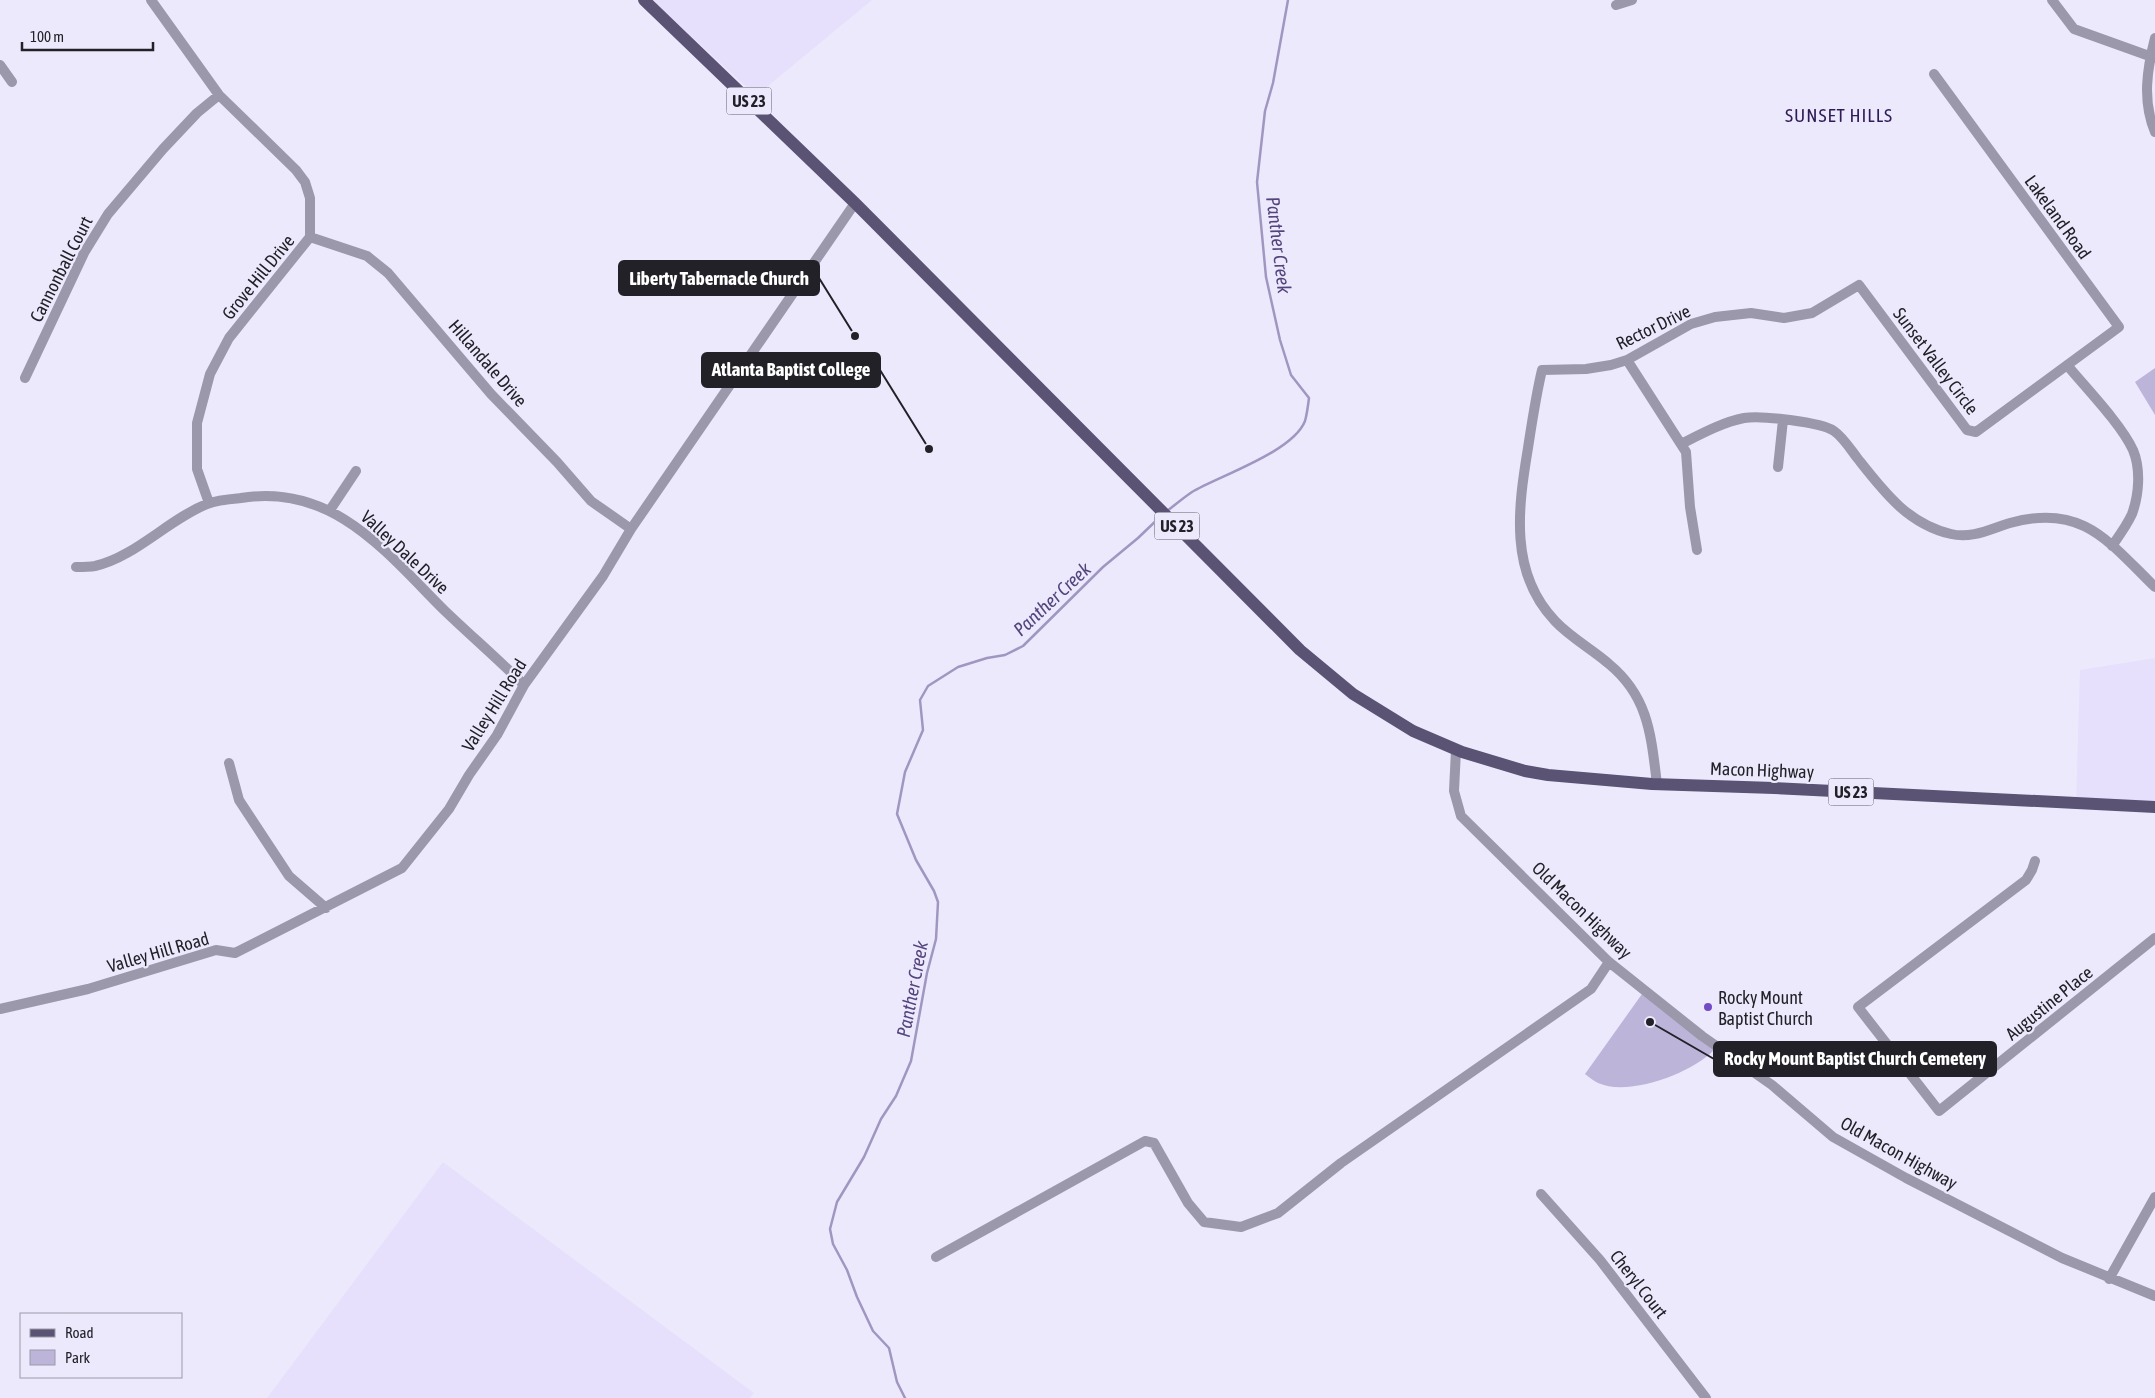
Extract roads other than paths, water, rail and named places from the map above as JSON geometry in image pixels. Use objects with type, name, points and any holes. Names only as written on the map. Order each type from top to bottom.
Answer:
[{"type":"main road","name":"US 23","points":[[644,0],[855,202],[1300,650],[1353,694],[1380,713],[1413,731],[1456,750]]},
{"type":"main road","name":"Macon Highway","points":[[1456,750],[1504,765],[1548,774],[1656,784],[2155,807]]},
{"type":"street","name":"Grove Hill Drive","points":[[151,0],[219,95],[280,153],[305,182],[310,198],[310,237],[229,338],[210,374],[197,423],[197,469],[209,503]]},
{"type":"street","points":[[1616,5],[1632,0]]},
{"type":"street","points":[[2052,0],[2074,29],[2153,57]]},
{"type":"street","points":[[2155,38],[2146,90],[2150,116],[2155,132]]},
{"type":"street","points":[[0,65],[12,82]]},
{"type":"street","name":"Lakeland Road","points":[[1934,74],[2119,327],[2067,365]]},
{"type":"street","name":"Cannonball Court","points":[[25,378],[84,253],[108,214],[163,148],[197,113],[219,95]]},
{"type":"street","name":"Valley Hill Road","points":[[0,1009],[88,989],[216,950],[235,953],[402,868],[449,809],[469,774],[497,735],[524,685],[603,576],[631,529],[855,202]]},
{"type":"street","name":"Hillandale Drive","points":[[310,237],[367,256],[388,273],[490,394],[557,462],[591,502],[631,529]]},
{"type":"street","name":"Sunset Valley Circle","points":[[1859,285],[1966,430],[1976,432],[2067,365]]},
{"type":"street","name":"Rector Drive","points":[[1656,784],[1650,732],[1646,716],[1638,699],[1625,678],[1554,621],[1540,600],[1528,574],[1521,552],[1519,500],[1542,370],[1586,369],[1627,360],[1691,324],[1715,317],[1751,313],[1784,318],[1798,317],[1812,313],[1830,304],[1859,285]]},
{"type":"street","points":[[1627,360],[1686,452],[1690,507],[1697,550]]},
{"type":"street","points":[[2067,365],[2112,419],[2133,451],[2139,485],[2138,495],[2130,519],[2112,546]]},
{"type":"street","points":[[1681,444],[1701,433],[1745,417],[1809,422],[1833,430],[1890,500],[1927,525],[1952,534],[1979,534],[2010,523],[2037,518],[2061,518],[2096,531],[2155,587]]},
{"type":"street","points":[[1778,467],[1783,420]]},
{"type":"street","points":[[330,510],[356,471]]},
{"type":"street","name":"Valley Dale Drive","points":[[76,567],[95,566],[124,554],[181,517],[209,503],[249,496],[275,496],[330,510],[369,535],[476,641],[524,685]]},
{"type":"street","name":"Old Macon Highway","points":[[1456,750],[1454,791],[1461,816],[1609,962],[1702,1036],[1772,1085],[1833,1137],[1906,1178],[2062,1258],[2109,1279],[2155,1296]]},
{"type":"street","points":[[229,762],[239,800],[249,816],[289,876],[326,908]]},
{"type":"street","name":"Augustine Place","points":[[2035,861],[2026,880],[1858,1007],[1939,1112],[2155,938]]},
{"type":"street","points":[[936,1257],[1145,1141],[1154,1143],[1188,1203],[1204,1222],[1241,1227],[1278,1213],[1341,1162],[1591,989],[1609,962]]},
{"type":"street","name":"Cheryl Court","points":[[1541,1194],[1600,1260],[1706,1398]]},
{"type":"street","points":[[2109,1279],[2155,1197]]},
{"type":"waterway","name":"Panther Creek","points":[[1167,511],[1192,492],[1254,462],[1286,443],[1298,432],[1306,418],[1309,398],[1291,375],[1280,340],[1266,277],[1257,182],[1265,111],[1273,83],[1288,0]]},
{"type":"waterway","name":"Panther Creek","points":[[905,1398],[897,1382],[889,1348],[873,1331],[847,1270],[833,1244],[830,1229],[837,1202],[864,1157],[881,1119],[896,1096],[911,1061],[927,973],[936,939],[938,902],[934,891],[916,860],[897,814],[905,772],[923,730],[920,700],[928,686],[958,667],[987,658],[1005,655],[1023,646],[1103,567],[1161,516]]},
{"type":"place","name":"Liberty Tabernacle Church","points":[[855,336]]},
{"type":"place","name":"Atlanta Baptist College","points":[[929,449]]},
{"type":"place","name":"Rocky Mount Baptist Church","points":[[1708,1007]]},
{"type":"place","name":"Rocky Mount Baptist Church Cemetery","points":[[1650,1022]]},
{"type":"district","name":"SUNSET HILLS","points":[[1839,115]]}]
